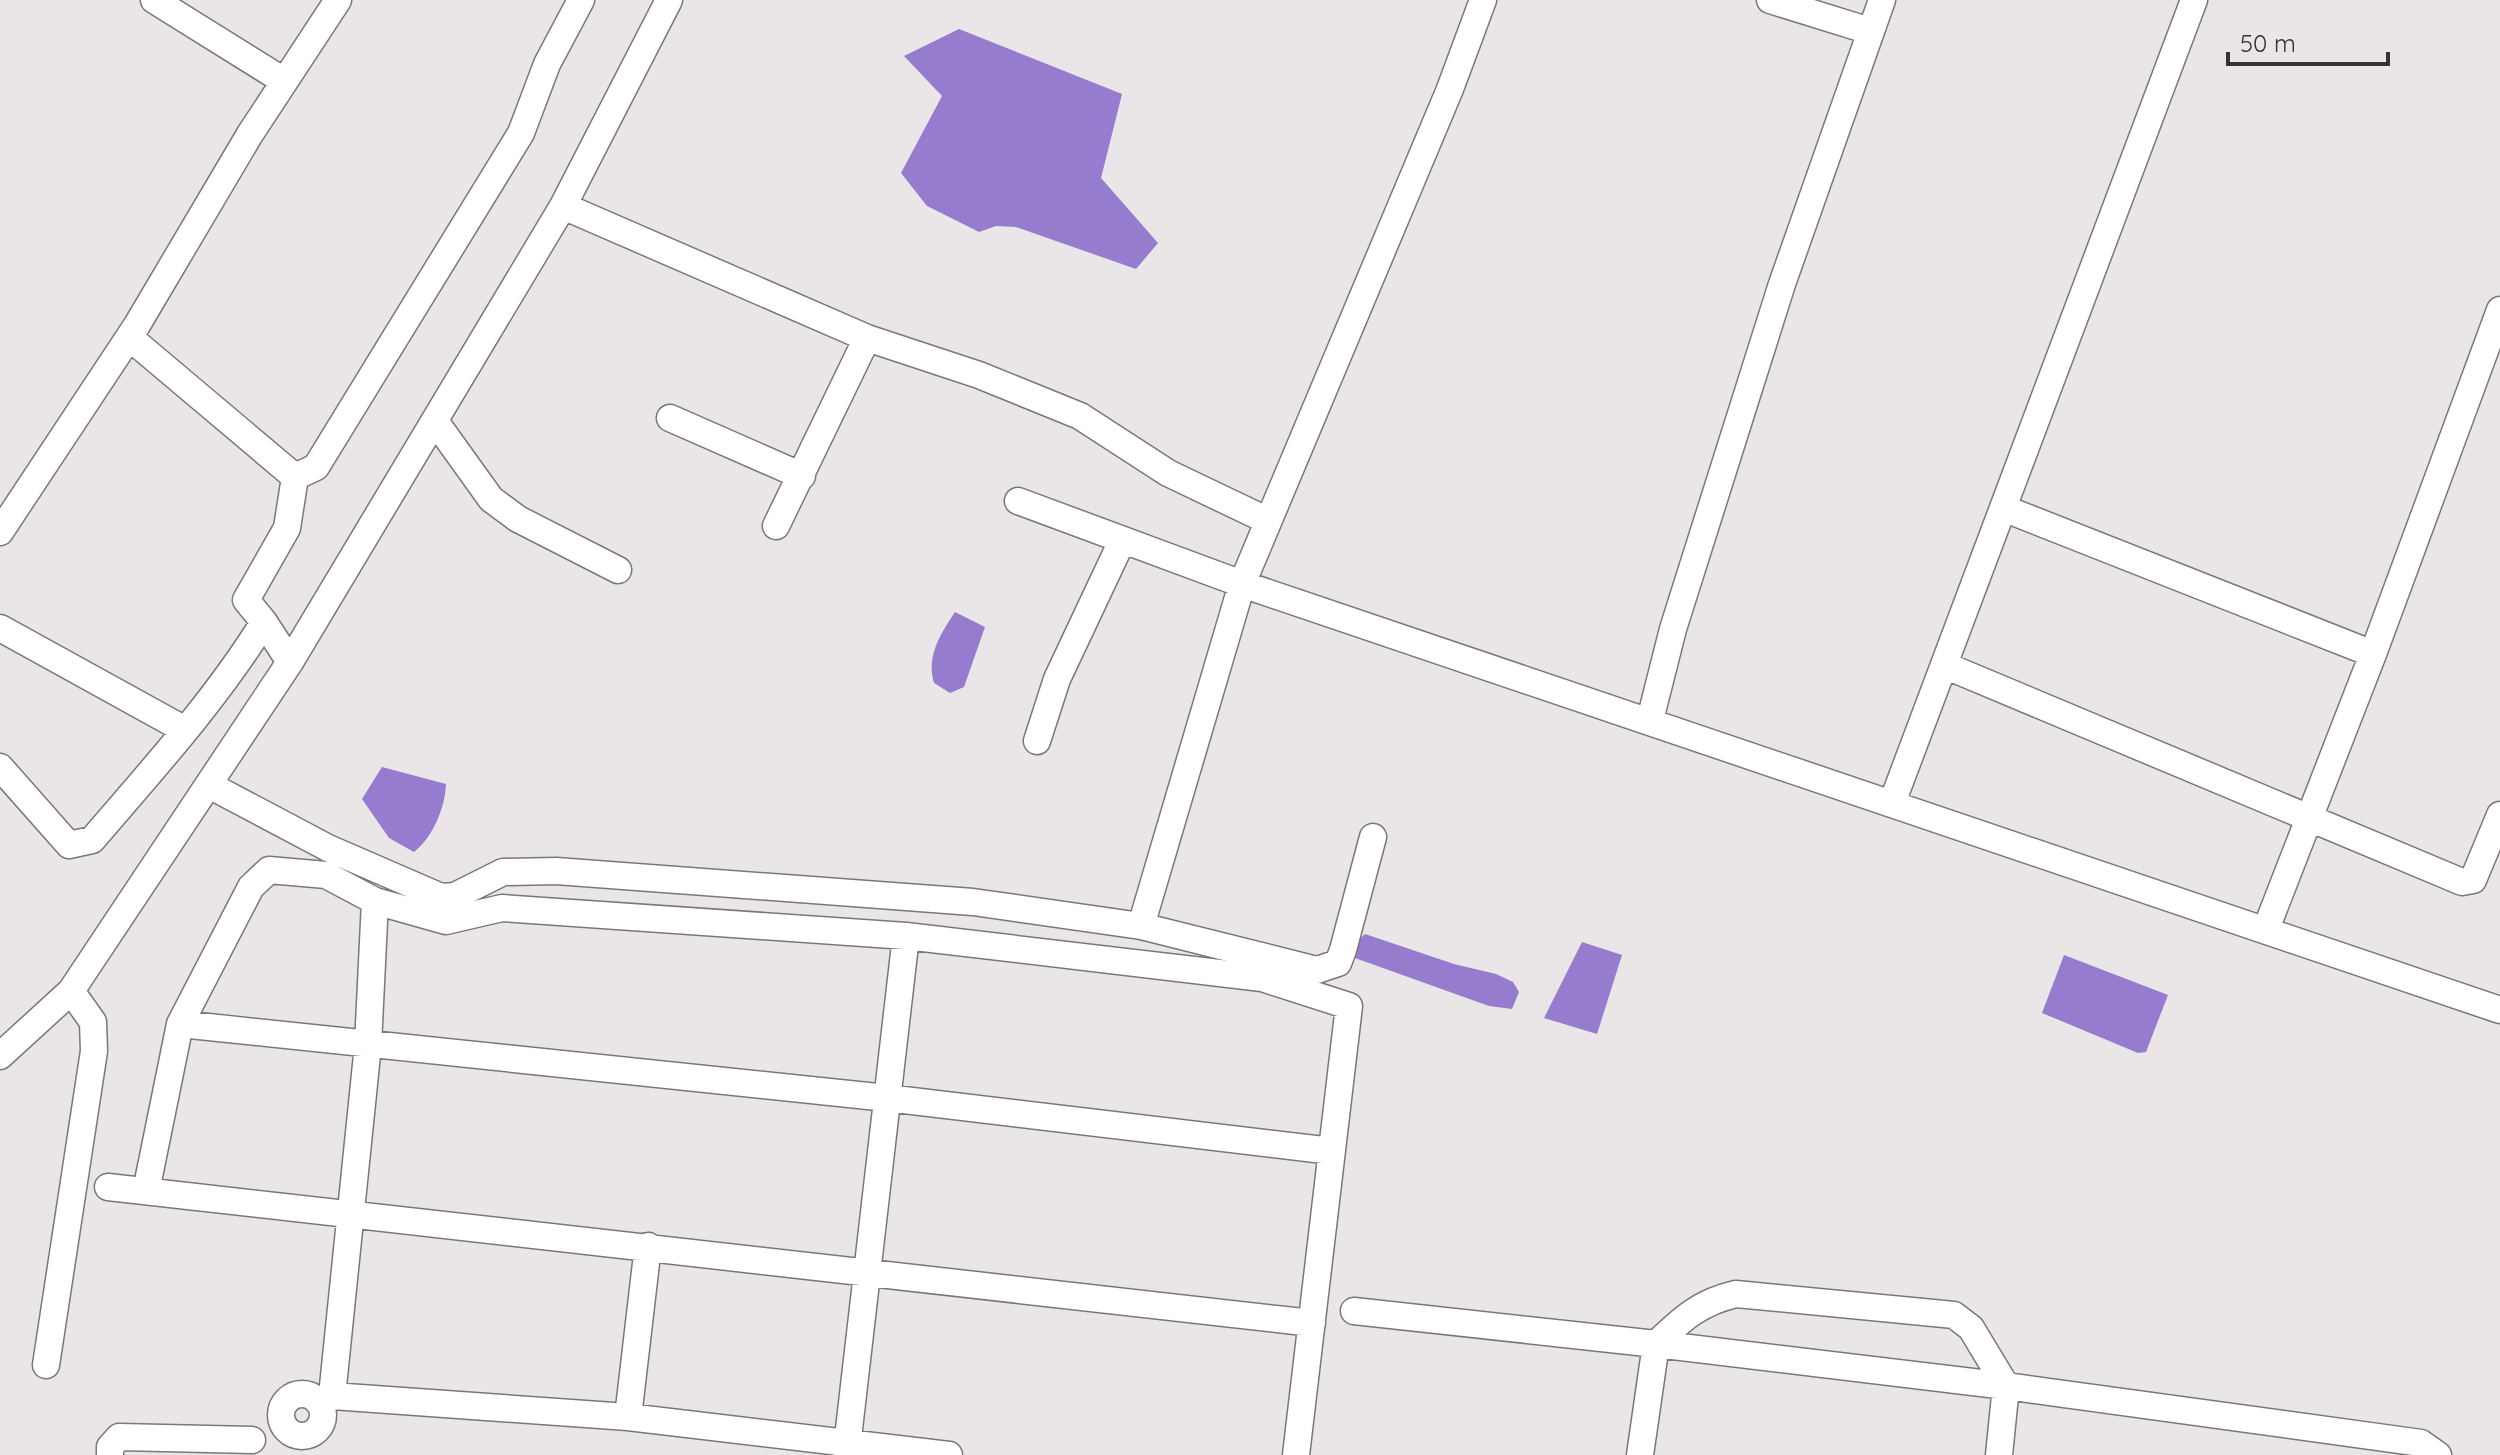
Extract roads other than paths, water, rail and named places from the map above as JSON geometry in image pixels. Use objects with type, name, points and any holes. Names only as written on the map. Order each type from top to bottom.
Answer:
[{"type":"street","points":[[154,0],[284,81]]},
{"type":"street","points":[[0,532],[129,337],[284,81],[338,0]]},
{"type":"street","points":[[295,477],[316,467],[521,133],[547,64],[581,0]]},
{"type":"street","points":[[0,1056],[71,991],[162,849],[209,785],[290,662],[563,206],[669,0]]},
{"type":"street","points":[[1141,926],[1242,584],[1450,89],[1483,0]]},
{"type":"street","points":[[1770,0],[1870,31]]},
{"type":"street","points":[[1650,720],[1673,629],[1782,284],[1882,0]]},
{"type":"street","points":[[1892,803],[2194,0]]},
{"type":"street","points":[[563,206],[867,338],[979,375],[1080,416],[1168,473],[1258,516],[1268,517]]},
{"type":"street","points":[[2266,929],[2373,654],[2500,310]]},
{"type":"street","points":[[129,337],[295,477]]},
{"type":"street","points":[[776,526],[867,338]]},
{"type":"street","points":[[670,418],[802,476]]},
{"type":"street","points":[[435,421],[491,499],[518,519],[618,570]]},
{"type":"street","points":[[290,662],[246,600],[287,528],[295,477]]},
{"type":"street","points":[[1018,501],[1242,584],[2500,1010]]},
{"type":"street","points":[[2003,508],[2373,654]]},
{"type":"street","points":[[1037,741],[1057,679],[1122,541]]},
{"type":"street","points":[[0,767],[69,845],[92,840],[185,730],[244,654],[264,622]]},
{"type":"street","points":[[0,628],[185,730]]},
{"type":"street","points":[[1944,665],[2469,883],[2482,865],[2500,815]]},
{"type":"street","points":[[209,785],[328,848],[441,897],[455,896],[503,872],[556,871],[973,902],[1141,926],[1317,970],[1338,963],[1373,837]]},
{"type":"street","points":[[146,1191],[180,1024],[251,887],[269,870],[326,875],[375,901],[446,921],[502,908],[906,936],[1262,978],[1349,1006],[1296,1455]]},
{"type":"street","points":[[110,1455],[110,1447],[119,1437],[244,1448],[290,1427],[318,1429],[349,1214],[368,1045],[375,901]]},
{"type":"street","points":[[847,1448],[906,936]]},
{"type":"street","points":[[46,1365],[94,1051],[93,1022],[71,991]]},
{"type":"street","points":[[180,1024],[887,1098],[1332,1151]]},
{"type":"street","points":[[108,1187],[867,1270],[1312,1323]]},
{"type":"street","points":[[628,1417],[648,1246]]},
{"type":"street","points":[[1640,1455],[1656,1344],[1692,1309],[1712,1299],[1736,1294],[1954,1315],[1971,1328],[2006,1386],[1999,1455]]},
{"type":"street","points":[[1354,1311],[2006,1386],[2421,1443],[2438,1455]]},
{"type":"street","points":[[324,1398],[628,1417],[847,1448],[949,1455]]},
{"type":"street","points":[[278,1455],[290,1427]]}]
